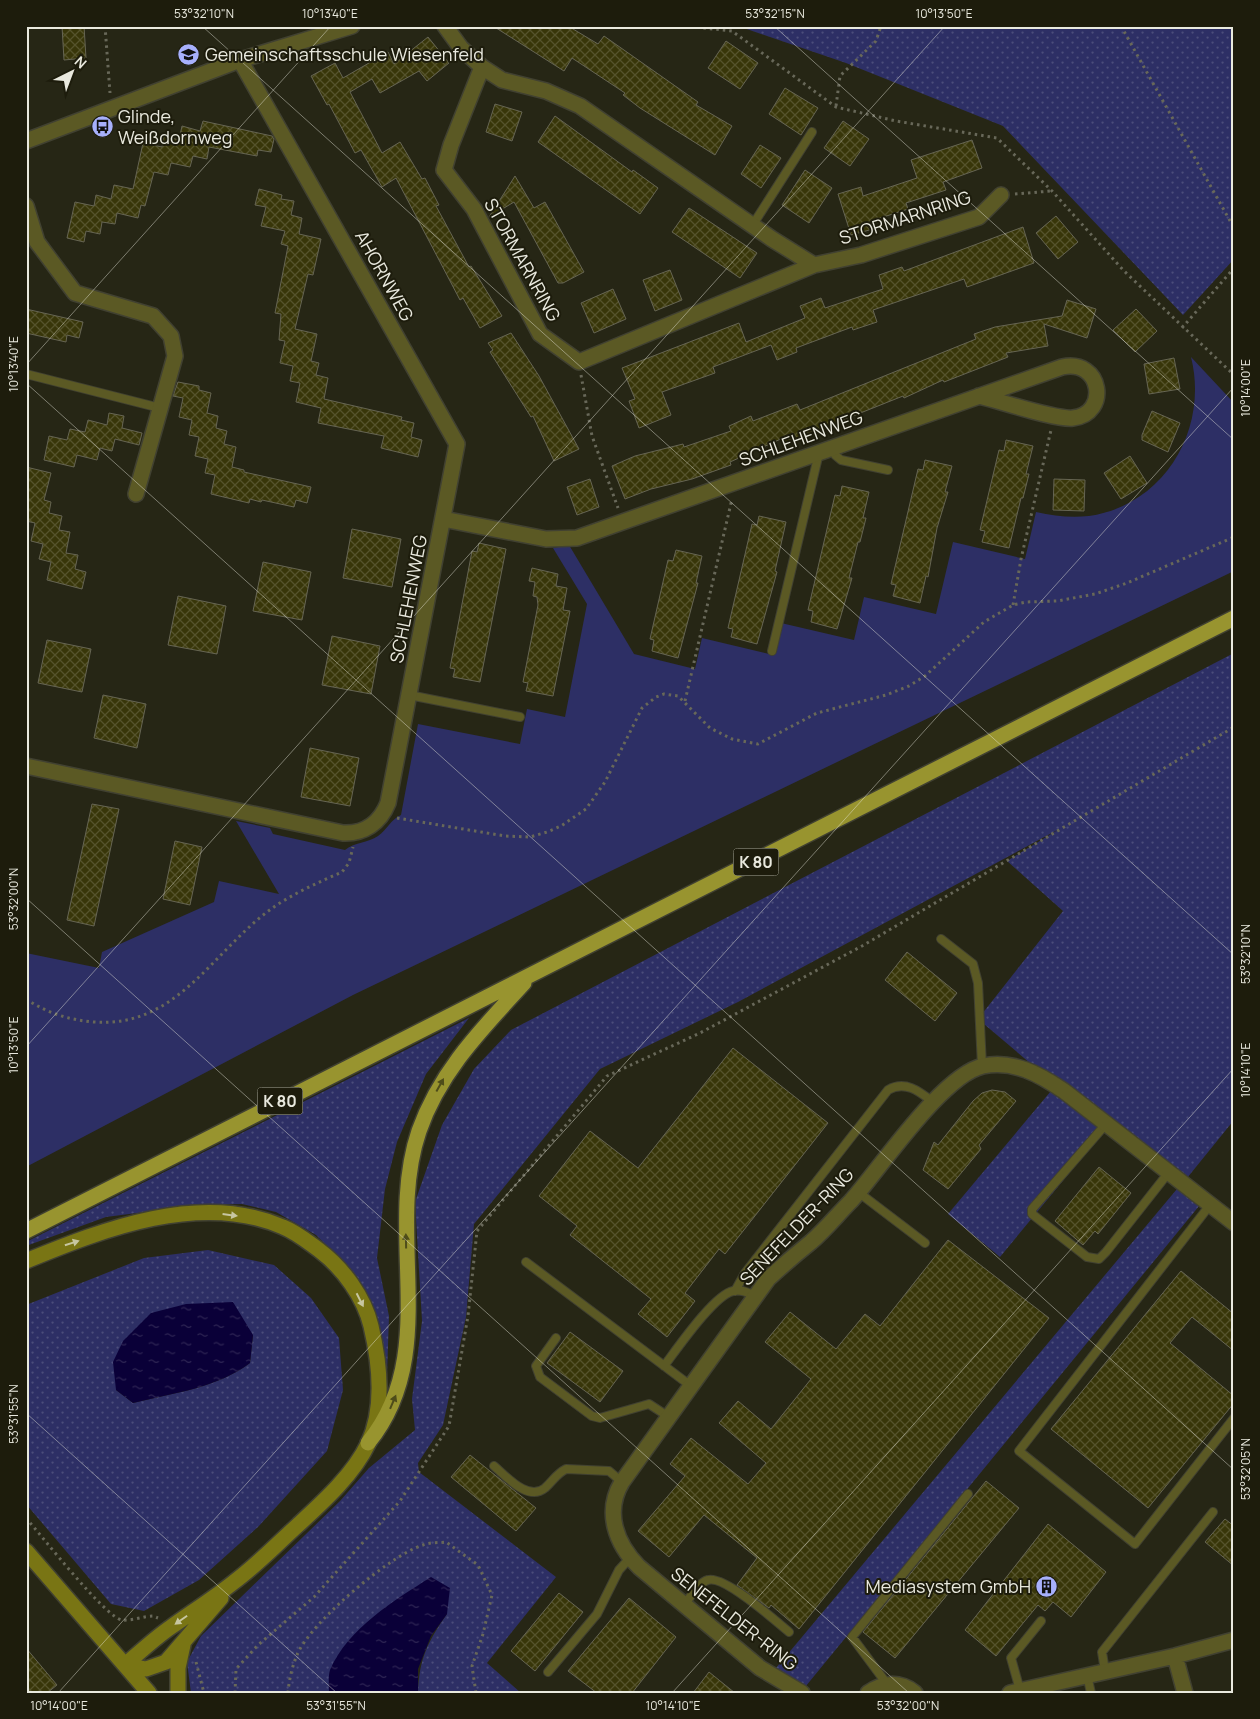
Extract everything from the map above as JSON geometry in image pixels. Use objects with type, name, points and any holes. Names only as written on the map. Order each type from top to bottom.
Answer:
[{"type":"highway","name":"K 80","points":[[26,1231],[327,1077],[532,976],[1234,618]]},
{"type":"highway","points":[[368,1443],[382,1426],[392,1406],[400,1386],[405,1362],[409,1313],[406,1204],[419,1131],[448,1070],[467,1045],[532,976]]},
{"type":"main road","points":[[26,1261],[64,1245],[152,1219],[192,1214],[225,1214],[254,1218],[284,1227],[326,1255],[344,1274],[369,1317],[380,1374],[376,1416],[368,1443],[344,1478],[318,1508],[235,1582],[169,1628],[125,1665]]},
{"type":"main road","points":[[26,1551],[148,1693]]},
{"type":"main road","points":[[125,1665],[134,1668],[152,1669],[166,1662],[235,1582]]},
{"type":"main road","points":[[178,1693],[178,1668],[183,1644]]},
{"type":"street","points":[[26,141],[313,32],[352,26]]},
{"type":"street","points":[[445,26],[461,48],[482,67],[502,80],[546,91],[580,106],[752,226],[814,266]]},
{"type":"street","name":"AHORNWEG","points":[[240,60],[457,444],[443,519]]},
{"type":"street","name":"STORMARNRING","points":[[482,67],[451,145],[444,170],[474,209],[540,334],[579,362],[814,266],[861,255],[979,217],[1002,195]]},
{"type":"street","points":[[26,206],[37,242],[75,293],[153,316],[171,336],[175,356],[136,494]]},
{"type":"street","name":"SCHLEHENWEG","points":[[381,816],[389,798],[443,519],[539,538],[562,539],[584,536],[826,451],[979,396],[1062,367],[1074,366],[1086,370],[1096,385],[1097,397],[1092,408],[1077,418],[1054,415],[979,396]]},
{"type":"street","points":[[26,766],[338,832],[357,832],[371,826],[381,816]]},
{"type":"street","name":"SENEFELDER-RING","points":[[801,1693],[760,1668],[630,1558],[623,1549],[614,1527],[615,1493],[768,1279],[789,1258],[812,1242],[858,1192],[933,1102],[958,1079],[982,1066],[1011,1065],[1039,1074],[1234,1223]]},
{"type":"street","points":[[1015,1692],[1175,1656],[1234,1640]]},
{"type":"street","points":[[1175,1656],[1185,1693]]},
{"type":"street","points":[[868,1693],[879,1686],[887,1684],[903,1686],[915,1693]]},
{"type":"lane","points":[[752,226],[812,132]]},
{"type":"lane","points":[[26,374],[160,408]]},
{"type":"lane","points":[[772,651],[826,451],[841,460],[888,470]]},
{"type":"lane","points":[[409,695],[520,717]]},
{"type":"lane","points":[[941,939],[973,964],[978,982],[982,1066]]},
{"type":"lane","points":[[735,1291],[745,1273],[888,1090],[897,1085],[909,1086],[933,1102]]},
{"type":"lane","points":[[1106,1124],[1032,1209],[1032,1214],[1087,1257],[1099,1259],[1106,1252],[1169,1172]]},
{"type":"lane","points":[[858,1192],[925,1243]]},
{"type":"lane","points":[[1210,1205],[1018,1451],[1135,1544],[1234,1418]]},
{"type":"lane","points":[[526,1262],[691,1386]]},
{"type":"lane","points":[[664,1366],[704,1314],[719,1300],[735,1291],[741,1290],[756,1296]]},
{"type":"lane","points":[[556,1338],[536,1366],[536,1372],[592,1416],[606,1418],[649,1404],[669,1416]]},
{"type":"lane","points":[[494,1466],[524,1491],[533,1492],[545,1488],[559,1472],[566,1469],[609,1472],[622,1482]]},
{"type":"lane","points":[[887,1684],[852,1637],[968,1494]]},
{"type":"lane","points":[[1105,1671],[1102,1652],[1213,1512]]},
{"type":"lane","points":[[548,1672],[596,1614],[619,1570],[630,1558]]},
{"type":"lane","points":[[684,1605],[704,1582],[712,1579],[725,1584],[741,1595],[789,1632]]},
{"type":"lane","points":[[1015,1692],[1011,1658],[1041,1621]]},
{"type":"lane","points":[[1087,1675],[1091,1693]]},
{"type":"path","points":[[105,26],[111,109]]},
{"type":"path","points":[[684,26],[732,31],[836,107],[896,122],[997,138],[1052,191],[1124,271],[1182,328],[1234,375]]},
{"type":"path","points":[[836,107],[840,76],[876,41],[881,26]]},
{"type":"path","points":[[1121,26],[1234,228]]},
{"type":"path","points":[[1002,195],[1052,191]]},
{"type":"path","points":[[1182,328],[1234,268]]},
{"type":"path","points":[[579,362],[592,436],[623,522]]},
{"type":"path","points":[[1013,605],[1021,559],[1054,415]]},
{"type":"path","points":[[685,701],[736,482]]},
{"type":"path","points":[[381,816],[505,836],[530,836],[547,832],[574,818],[586,809],[608,776],[635,719],[648,702],[664,694],[678,696],[685,701],[710,728],[732,739],[758,744],[817,713],[886,695],[909,686],[925,676],[978,626],[1013,605],[1095,594],[1234,537]]},
{"type":"path","points":[[235,1693],[236,1669],[258,1645],[314,1597],[400,1501],[449,1426],[468,1316],[477,1232],[607,1076],[700,1033],[862,946],[1234,727]]},
{"type":"path","points":[[26,999],[40,1008],[61,1017],[83,1021],[130,1021],[156,1011],[182,993],[272,908],[342,872],[349,863],[357,832]]},
{"type":"path","points":[[26,1518],[93,1596],[117,1618],[122,1620],[153,1616],[169,1628]]},
{"type":"path","points":[[288,1693],[297,1654],[316,1629],[357,1587],[424,1544],[446,1542],[478,1565],[492,1595],[483,1634],[472,1666],[476,1693]]},
{"type":"path","points":[[183,1644],[195,1658],[204,1693]]},
{"type":"shaded area","points":[[738,26],[1234,26],[1234,259],[1183,315],[1003,126],[846,63]]},
{"type":"shaded area","points":[[1191,357],[1234,403],[1234,571],[353,995],[26,1167],[26,953],[99,968],[102,952],[214,902],[219,881],[279,894],[236,821],[270,828],[273,834],[345,850],[353,845],[374,838],[401,815],[418,724],[520,744],[527,709],[565,717],[587,604],[553,548],[569,545],[634,654],[695,669],[702,638],[773,655],[781,623],[854,640],[864,597],[936,614],[953,542],[1025,559],[1036,512],[1062,516],[1089,516],[1116,509],[1140,497],[1159,480],[1175,459],[1187,436],[1193,411],[1195,384]]},
{"type":"shaded area","points":[[1234,653],[1234,1120],[1183,1183],[1204,1200],[801,1692],[771,1674],[1182,1183],[1109,1125],[1000,1257],[948,1214],[1056,1085],[978,1019],[1063,911],[1007,861],[1061,828],[738,1002],[600,1069],[474,1224],[466,1317],[443,1425],[418,1463],[419,1472],[556,1577],[487,1663],[521,1693],[418,1693],[420,1670],[426,1651],[447,1614],[330,1671],[329,1693],[191,1693],[187,1662],[201,1636],[340,1501],[369,1468],[415,1430],[412,1399],[422,1321],[415,1202],[442,1125],[474,1069],[511,1030]]},
{"type":"shaded area","points":[[469,1018],[426,1074],[397,1142],[385,1189],[377,1258],[389,1316],[387,1375],[374,1317],[348,1267],[316,1235],[276,1212],[242,1204],[199,1205],[106,1217],[26,1246],[26,1242]]},
{"type":"shaded area","points":[[208,1250],[274,1265],[311,1298],[339,1338],[343,1390],[327,1451],[258,1527],[199,1580],[144,1611],[111,1604],[26,1504],[26,1305],[144,1258]],"holes":[[[253,1335],[250,1363],[209,1384],[133,1403],[116,1390]]]},
{"type":"water","points":[[233,1302],[253,1335],[250,1363],[209,1384],[133,1403],[116,1390],[113,1362],[123,1341],[151,1313],[186,1304]]},
{"type":"water","points":[[431,1577],[450,1588],[447,1614],[431,1636],[418,1669],[418,1693],[329,1693],[330,1670],[348,1641],[360,1628],[388,1605]]},
{"type":"building","points":[[62,26],[84,26],[86,58],[64,60]]},
{"type":"building","points":[[493,26],[568,26],[598,44],[604,36],[698,102],[696,105],[732,126],[715,155],[640,108],[623,95],[625,93],[572,58],[564,71]]},
{"type":"building","points":[[428,37],[449,63],[427,81],[419,71],[380,93],[372,79],[350,92],[382,153],[400,142],[422,179],[425,178],[439,205],[436,206],[469,267],[471,266],[502,316],[480,328],[463,298],[460,300],[396,178],[382,187],[361,150],[355,153],[329,104],[327,105],[311,76],[335,63],[343,78],[388,52],[394,64]]},
{"type":"building","points":[[726,41],[758,63],[740,89],[708,68]]},
{"type":"building","points":[[785,88],[818,108],[801,135],[769,114]]},
{"type":"building","points":[[495,104],[522,112],[512,141],[486,132]]},
{"type":"building","points":[[555,116],[632,172],[633,170],[658,188],[640,214],[538,142]]},
{"type":"building","points":[[203,121],[272,136],[274,139],[271,152],[258,150],[257,156],[209,147],[207,159],[193,156],[190,167],[171,163],[168,175],[154,172],[145,206],[141,205],[138,218],[117,213],[115,224],[102,222],[100,234],[86,231],[84,242],[67,238],[75,202],[94,206],[96,195],[111,199],[114,185],[133,189],[143,143],[162,147],[164,136],[179,140],[182,126],[200,131]]},
{"type":"building","points":[[843,121],[869,139],[850,166],[824,148]]},
{"type":"building","points":[[972,140],[982,168],[943,182],[946,190],[906,203],[908,209],[871,221],[873,229],[851,235],[838,194],[861,187],[863,196],[917,178],[911,160]]},
{"type":"building","points":[[760,145],[781,158],[761,188],[741,174]]},
{"type":"building","points":[[805,170],[832,188],[809,223],[782,205]]},
{"type":"building","points":[[515,176],[534,208],[545,202],[584,272],[563,283],[558,283],[514,202],[489,217]]},
{"type":"building","points":[[259,189],[282,195],[281,199],[294,201],[291,215],[302,218],[299,234],[321,239],[313,275],[308,274],[295,329],[317,334],[311,361],[319,363],[316,375],[328,378],[324,399],[402,417],[401,420],[414,423],[411,437],[422,440],[418,457],[381,448],[384,436],[318,423],[321,408],[296,402],[300,383],[290,381],[293,366],[280,363],[285,341],[279,340],[281,314],[275,313],[288,246],[281,244],[285,231],[261,226],[266,207],[255,205]]},
{"type":"building","points":[[689,208],[757,253],[740,278],[672,232]]},
{"type":"building","points":[[1056,216],[1078,242],[1058,259],[1036,233]]},
{"type":"building","points":[[1023,227],[1034,263],[967,287],[964,279],[873,310],[877,322],[853,330],[852,327],[796,348],[797,352],[777,360],[771,345],[713,367],[715,373],[662,392],[671,415],[639,428],[629,401],[635,399],[622,368],[739,323],[746,342],[805,318],[800,306],[821,298],[825,308],[883,289],[879,275],[902,267],[904,271]]},
{"type":"building","points":[[670,270],[682,300],[655,311],[643,280]]},
{"type":"building","points":[[613,289],[626,319],[594,333],[581,303]]},
{"type":"building","points":[[1067,300],[1096,309],[1087,338],[1044,324],[1048,346],[1006,353],[1008,357],[944,382],[943,380],[904,398],[903,396],[785,443],[783,438],[730,462],[731,465],[692,479],[651,489],[625,499],[612,466],[635,456],[683,444],[684,447],[731,431],[729,426],[751,416],[753,421],[797,404],[800,410],[976,339],[974,334],[995,327],[1062,316]]},
{"type":"building","points":[[26,309],[83,322],[79,338],[67,335],[66,342],[26,333]]},
{"type":"building","points":[[1136,309],[1157,331],[1135,352],[1113,330]]},
{"type":"building","points":[[511,333],[539,376],[579,449],[554,461],[533,416],[531,417],[490,352],[493,350],[488,343]]},
{"type":"building","points":[[1174,358],[1180,389],[1149,394],[1144,364]]},
{"type":"building","points":[[178,382],[199,386],[199,390],[211,393],[207,413],[218,416],[216,428],[227,431],[224,444],[236,447],[232,467],[244,470],[244,472],[311,487],[307,503],[296,500],[294,507],[250,499],[249,503],[211,494],[215,475],[205,473],[208,459],[195,456],[199,437],[189,435],[192,420],[179,417],[183,398],[173,396]]},
{"type":"building","points":[[1152,411],[1180,423],[1168,452],[1142,440],[1142,435]]},
{"type":"building","points":[[109,413],[124,416],[122,428],[142,433],[139,445],[115,439],[112,451],[100,448],[97,460],[77,455],[74,467],[44,460],[49,436],[67,440],[70,429],[85,432],[88,420],[107,425]]},
{"type":"building","points":[[1006,440],[1033,446],[1026,474],[1029,474],[1009,548],[982,542],[985,531],[980,530],[999,450],[1004,451]]},
{"type":"building","points":[[1130,456],[1147,483],[1121,499],[1104,473]]},
{"type":"building","points":[[925,460],[952,466],[945,492],[948,492],[937,528],[928,577],[926,576],[920,603],[893,596],[896,585],[891,584],[918,469],[923,470]]},
{"type":"building","points":[[26,467],[51,473],[44,500],[51,502],[49,513],[62,516],[59,530],[70,532],[66,553],[78,555],[75,569],[86,572],[82,589],[47,580],[51,562],[39,559],[43,544],[31,541],[35,523],[26,521]]},
{"type":"building","points":[[590,479],[599,507],[577,515],[567,487]]},
{"type":"building","points":[[1054,479],[1085,480],[1084,511],[1053,510]]},
{"type":"building","points":[[842,486],[869,492],[863,518],[866,518],[849,578],[852,578],[837,629],[811,622],[813,611],[808,610],[835,495],[840,496]]},
{"type":"building","points":[[759,516],[786,522],[775,571],[777,572],[757,644],[731,637],[733,629],[728,628],[752,524],[757,525]]},
{"type":"building","points":[[352,529],[401,539],[392,587],[343,578]]},
{"type":"building","points":[[479,543],[506,549],[480,682],[453,677],[455,669],[450,668],[472,551],[477,552]]},
{"type":"building","points":[[676,550],[702,556],[696,583],[698,583],[678,658],[652,651],[654,640],[650,639],[668,560],[673,561]]},
{"type":"building","points":[[263,562],[311,572],[302,620],[253,611]]},
{"type":"building","points":[[532,568],[558,574],[556,586],[567,588],[563,610],[570,611],[553,696],[526,691],[528,683],[523,682],[538,605],[537,597],[533,596],[535,582],[529,581]]},
{"type":"building","points":[[178,596],[226,606],[217,654],[168,645]]},
{"type":"building","points":[[332,636],[380,646],[371,694],[322,685]]},
{"type":"building","points":[[47,640],[91,649],[82,692],[38,683]]},
{"type":"building","points":[[103,695],[146,704],[137,748],[94,738]]},
{"type":"building","points":[[310,748],[359,758],[350,806],[301,797]]},
{"type":"building","points":[[92,804],[119,809],[94,926],[67,920]]},
{"type":"building","points":[[175,841],[202,847],[190,905],[163,899]]},
{"type":"building","points":[[907,952],[957,993],[935,1021],[885,980]]},
{"type":"building","points":[[733,1048],[828,1123],[725,1254],[719,1249],[685,1293],[695,1301],[667,1337],[638,1314],[651,1299],[570,1235],[577,1226],[539,1196],[590,1131],[638,1168]]},
{"type":"building","points":[[992,1090],[1005,1092],[1016,1101],[979,1145],[981,1149],[948,1189],[923,1170],[934,1142],[938,1145],[973,1101],[982,1093]]},
{"type":"building","points":[[1099,1167],[1131,1193],[1098,1234],[1095,1231],[1083,1245],[1055,1221]]},
{"type":"building","points":[[948,1240],[1049,1318],[799,1629],[771,1605],[769,1608],[737,1585],[757,1558],[704,1515],[669,1557],[638,1531],[685,1476],[670,1464],[691,1438],[748,1484],[766,1463],[719,1423],[738,1401],[771,1429],[811,1379],[765,1342],[790,1312],[836,1349],[865,1314],[880,1326]]},
{"type":"building","points":[[1181,1271],[1234,1314],[1234,1351],[1192,1317],[1170,1343],[1234,1396],[1234,1403],[1148,1508],[1051,1429]]},
{"type":"building","points":[[570,1332],[623,1371],[600,1402],[547,1363]]},
{"type":"building","points":[[470,1455],[536,1508],[516,1531],[451,1477]]},
{"type":"building","points":[[986,1481],[1019,1508],[895,1658],[863,1632]]},
{"type":"building","points":[[1225,1519],[1234,1526],[1234,1566],[1205,1542]]},
{"type":"building","name":"Mediasystem GmbH","points":[[1048,1524],[1106,1572],[1071,1617],[1053,1602],[1045,1611],[1038,1605],[996,1656],[965,1630]]},
{"type":"building","points":[[559,1593],[583,1612],[535,1671],[511,1651]]},
{"type":"building","points":[[629,1598],[676,1637],[632,1693],[597,1693],[568,1671]]},
{"type":"building","points":[[26,1648],[57,1685],[47,1693],[26,1693]]},
{"type":"building","points":[[709,1672],[735,1693],[693,1693]]},
{"type":"place","name":"Gemeinschaftsschule Wiesenfeld","points":[[189,55]]},
{"type":"place","name":"Glinde, Weißdornweg","points":[[102,127]]},
{"type":"place","name":"Mediasystem GmbH","points":[[1047,1587]]}]
